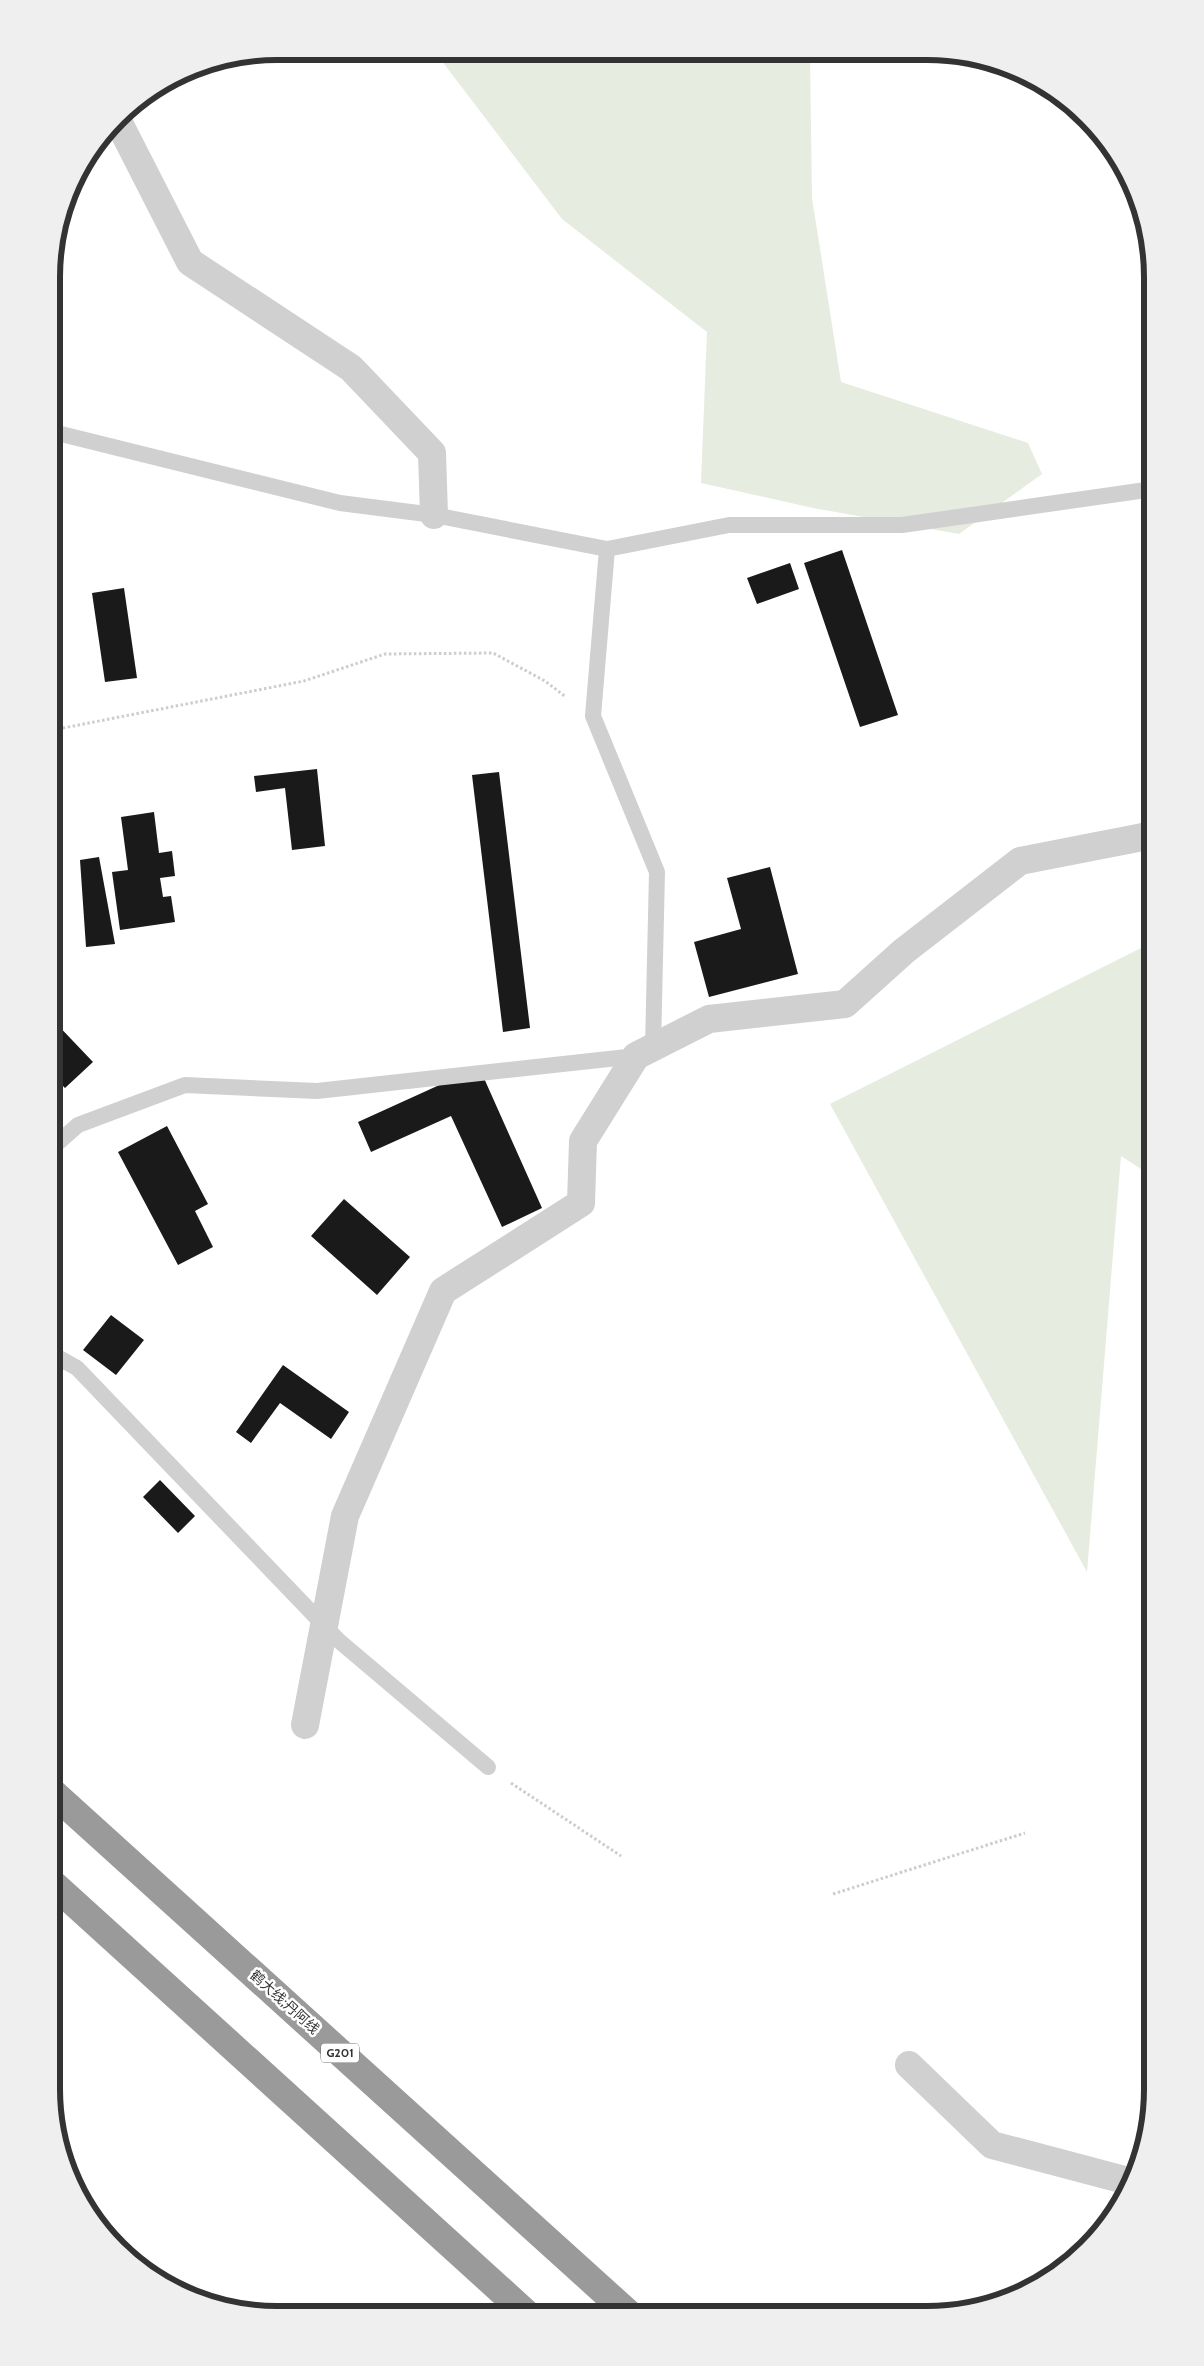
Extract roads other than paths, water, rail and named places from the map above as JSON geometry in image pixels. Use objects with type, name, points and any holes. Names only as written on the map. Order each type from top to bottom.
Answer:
[{"type":"highway","name":"鹤大线;丹阿线","points":[[60,1799],[620,2306]]},
{"type":"highway","points":[[60,1889],[518,2306]]},
{"type":"street","points":[[121,126],[190,262],[351,368],[432,454],[434,515]]},
{"type":"street","points":[[305,1725],[345,1516],[443,1291],[581,1203],[583,1142],[645,1052],[710,1019],[845,1004],[904,951],[1020,861],[1144,838]]},
{"type":"street","points":[[909,2065],[992,2145],[1124,2180]]},
{"type":"lane","points":[[60,434],[340,503],[434,515],[607,549],[729,525],[902,525],[1144,490]]},
{"type":"lane","points":[[60,1141],[78,1125],[185,1085],[317,1092],[645,1052],[656,872],[593,716],[607,549]]},
{"type":"lane","points":[[60,1358],[77,1368],[338,1640],[488,1767]]}]
